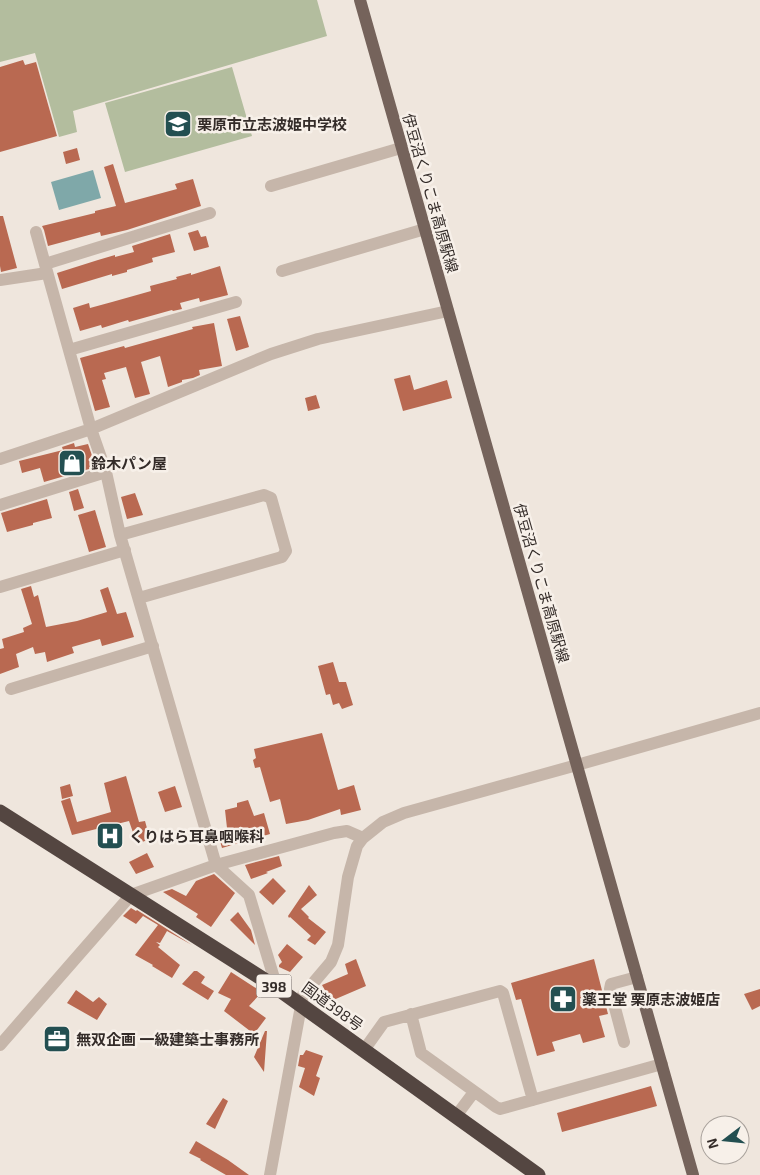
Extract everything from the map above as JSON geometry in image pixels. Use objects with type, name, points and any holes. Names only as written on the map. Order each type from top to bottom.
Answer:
[{"type":"highway","name":"国道398号","points":[[0,812],[277,988],[538,1175]]},
{"type":"main road","name":"伊豆沼くりこま高原駅線","points":[[360,0],[693,1175]]},
{"type":"street","points":[[271,186],[401,148]]},
{"type":"street","points":[[0,280],[46,268],[210,213]]},
{"type":"street","points":[[282,271],[425,229]]},
{"type":"street","points":[[36,232],[91,429],[106,472],[120,535],[216,865],[249,895],[277,988]]},
{"type":"street","points":[[69,350],[236,302]]},
{"type":"street","points":[[0,459],[91,429],[272,354],[318,339],[448,311]]},
{"type":"street","points":[[0,505],[106,472]]},
{"type":"street","points":[[120,535],[264,495],[271,498],[286,551],[282,557],[139,598]]},
{"type":"street","points":[[0,587],[125,550]]},
{"type":"street","points":[[11,689],[152,646]]},
{"type":"street","points":[[270,1175],[300,1004],[303,995],[330,962],[338,945],[348,877],[357,846],[363,838],[383,822],[404,813],[760,713]]},
{"type":"street","points":[[0,1045],[131,894],[216,865],[334,833],[348,831],[363,838]]},
{"type":"street","points":[[624,1042],[610,989],[611,984],[637,977]]},
{"type":"street","points":[[364,1050],[384,1022],[500,991],[503,992],[533,1100]]},
{"type":"street","points":[[411,1014],[422,1053],[500,1109],[662,1064]]},
{"type":"street","points":[[456,1116],[474,1092]]},
{"type":"green space","points":[[0,0],[317,0],[327,36],[73,111],[77,132],[59,137],[35,53],[0,62]]},
{"type":"green space","points":[[232,67],[252,136],[125,172],[105,103]]},
{"type":"water","points":[[93,170],[101,198],[59,210],[51,182]]},
{"type":"building","points":[[23,60],[25,65],[36,62],[57,136],[0,152],[0,67]]},
{"type":"building","points":[[77,148],[80,160],[66,164],[63,152]]},
{"type":"building","points":[[113,164],[125,203],[177,189],[175,184],[193,179],[201,206],[127,230],[101,236],[100,232],[48,246],[42,226],[116,206],[104,167]]},
{"type":"building","points":[[0,216],[3,216],[17,268],[1,272],[0,266]]},
{"type":"building","points":[[198,230],[201,237],[206,236],[209,247],[194,251],[188,233]]},
{"type":"building","points":[[170,234],[175,252],[152,258],[153,262],[127,270],[127,272],[112,276],[112,274],[62,289],[57,273],[115,255],[115,257],[134,252],[132,246]]},
{"type":"building","points":[[220,266],[228,295],[200,302],[199,298],[180,303],[182,309],[129,322],[128,320],[102,328],[101,325],[80,331],[73,308],[89,303],[90,308],[151,291],[150,286],[177,279],[176,277],[191,273],[191,275]]},
{"type":"building","points":[[240,316],[249,347],[236,351],[227,319]]},
{"type":"building","points":[[214,323],[222,366],[199,370],[200,375],[182,380],[182,382],[168,387],[160,356],[141,362],[150,394],[135,398],[126,367],[104,373],[106,379],[102,380],[110,407],[95,411],[80,358],[124,346],[125,348],[193,329],[192,327]]},
{"type":"building","points":[[410,375],[414,390],[447,380],[452,398],[403,411],[394,379]]},
{"type":"building","points":[[316,395],[320,408],[308,411],[305,398]]},
{"type":"building","points":[[74,443],[75,447],[88,444],[96,467],[44,482],[40,468],[22,473],[19,461],[63,450],[62,447]]},
{"type":"building","points":[[78,489],[84,508],[74,511],[69,492]]},
{"type":"building","points":[[135,493],[143,515],[127,519],[121,497]]},
{"type":"building","points":[[47,499],[52,518],[7,532],[1,513]]},
{"type":"building","points":[[95,510],[106,547],[89,552],[78,515]]},
{"type":"building","points":[[31,586],[34,597],[38,595],[46,627],[77,621],[107,612],[100,590],[108,587],[117,614],[126,612],[134,637],[102,646],[100,639],[72,647],[74,653],[47,662],[45,652],[35,654],[33,647],[16,654],[19,667],[0,674],[0,649],[4,648],[2,639],[24,632],[23,628],[32,624],[21,589]]},
{"type":"building","points":[[333,662],[339,682],[346,682],[353,705],[342,709],[339,703],[333,705],[330,694],[326,695],[318,666]]},
{"type":"building","points":[[322,733],[338,790],[354,785],[361,810],[341,815],[340,809],[308,820],[286,824],[280,799],[270,802],[260,767],[255,768],[253,760],[256,758],[254,749]]},
{"type":"building","points":[[126,776],[139,822],[145,821],[150,839],[137,844],[129,821],[72,835],[61,801],[70,798],[77,822],[111,812],[104,783]]},
{"type":"building","points":[[70,784],[73,796],[62,799],[60,787]]},
{"type":"building","points":[[175,786],[182,807],[165,812],[158,792]]},
{"type":"building","points":[[248,800],[254,816],[264,813],[270,834],[222,848],[217,831],[227,828],[225,810],[237,807],[237,803]]},
{"type":"building","points":[[147,853],[154,867],[136,874],[129,862]]},
{"type":"building","points":[[279,856],[282,866],[251,879],[245,865]]},
{"type":"building","points":[[214,874],[235,893],[211,927],[196,917],[198,914],[163,892],[172,889],[186,896],[196,881]]},
{"type":"building","points":[[273,878],[286,891],[273,905],[259,892]]},
{"type":"building","points":[[309,885],[317,895],[301,909],[308,918],[326,932],[315,945],[307,940],[311,936],[288,916]]},
{"type":"building","points":[[131,908],[192,945],[167,931],[160,943],[156,942],[160,945],[158,947],[180,965],[172,978],[135,955],[158,925],[143,916],[136,924],[123,916]]},
{"type":"building","points":[[238,912],[251,930],[255,945],[230,920]]},
{"type":"building","points":[[287,944],[303,957],[290,972],[279,967],[282,962],[278,955]]},
{"type":"building","points":[[356,959],[366,986],[331,1001],[322,985],[348,974],[345,964]]},
{"type":"building","points":[[594,959],[608,1014],[599,1016],[605,1037],[583,1043],[580,1034],[552,1042],[555,1051],[537,1056],[521,999],[516,1000],[511,983]]},
{"type":"building","points":[[194,971],[205,977],[201,983],[214,991],[208,1000],[182,984]]},
{"type":"building","points":[[231,972],[262,992],[249,1006],[266,1018],[254,1034],[224,1011],[231,999],[218,993]]},
{"type":"building","points":[[760,989],[760,1006],[752,1010],[744,994]]},
{"type":"building","points":[[76,990],[93,1002],[99,997],[107,1004],[97,1020],[67,1003]]},
{"type":"building","points":[[265,1031],[267,1031],[264,1072],[254,1057]]},
{"type":"building","points":[[306,1050],[323,1056],[316,1076],[320,1078],[314,1096],[299,1087],[305,1068],[298,1066],[300,1055],[303,1055]]},
{"type":"building","points":[[651,1086],[657,1106],[562,1132],[557,1113]]},
{"type":"building","points":[[223,1098],[228,1101],[215,1129],[206,1124]]},
{"type":"building","points":[[196,1141],[249,1175],[226,1175],[189,1153]]},
{"type":"place","name":"栗原市立志波姫中学校","points":[[178,124]]},
{"type":"place","name":"鈴木パン屋","points":[[72,463]]},
{"type":"place","name":"くりはら耳鼻咽喉科","points":[[110,836]]},
{"type":"place","name":"薬王堂 栗原志波姫店","points":[[563,999]]},
{"type":"place","name":"無双企画 一級建築士事務所","points":[[57,1039]]}]
